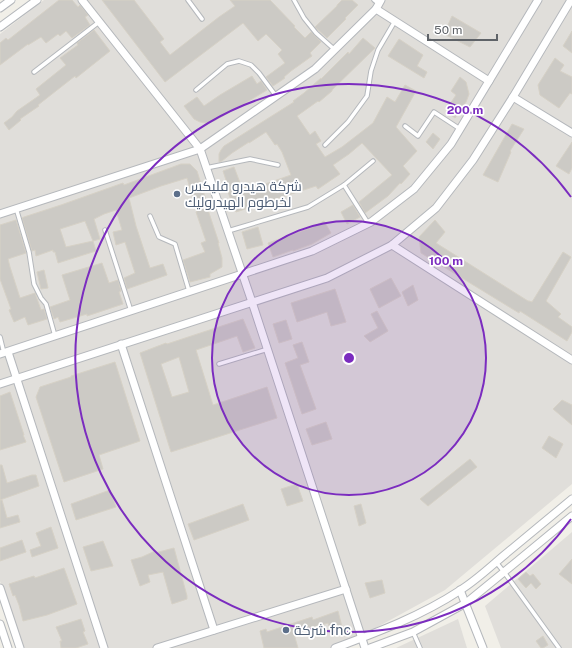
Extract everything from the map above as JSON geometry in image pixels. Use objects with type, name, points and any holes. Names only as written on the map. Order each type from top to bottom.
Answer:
[{"type":"street","points":[[0,8],[11,0]]},
{"type":"street","points":[[0,27],[37,0]]},
{"type":"street","points":[[82,0],[200,149],[268,349],[365,648]]},
{"type":"street","points":[[104,648],[16,378],[4,353],[312,251],[368,223],[414,189],[450,144],[538,0]]},
{"type":"street","points":[[0,384],[327,278],[392,245],[436,208],[473,160],[513,97],[570,0]]},
{"type":"street","points":[[0,214],[200,149],[315,69],[335,50],[377,3],[395,21],[489,81]]},
{"type":"street","points":[[513,97],[572,133]]},
{"type":"street","points":[[392,245],[572,360]]},
{"type":"street","points":[[121,344],[214,630]]},
{"type":"street","points":[[335,648],[417,615],[460,590],[572,499]]},
{"type":"street","points":[[370,648],[413,632],[466,603],[572,516]]},
{"type":"street","points":[[0,588],[20,648]]},
{"type":"street","points":[[157,648],[346,589]]},
{"type":"street","points":[[460,590],[483,648]]},
{"type":"street","points":[[0,624],[2,635],[8,648]]},
{"type":"lane","points":[[188,0],[202,19]]},
{"type":"lane","points":[[294,0],[304,18],[316,33],[335,50]]},
{"type":"lane","points":[[325,145],[348,122],[367,96],[378,50],[395,21]]},
{"type":"lane","points":[[34,72],[99,22]]},
{"type":"lane","points":[[196,90],[227,64],[239,61],[251,65],[259,73],[276,96]]},
{"type":"lane","points":[[405,126],[418,136],[434,112],[460,129]]},
{"type":"lane","points":[[206,168],[250,159],[278,165]]},
{"type":"lane","points":[[228,231],[308,207],[344,185],[373,161]]},
{"type":"lane","points":[[344,185],[368,223]]},
{"type":"lane","points":[[16,208],[29,252],[34,284],[41,298],[46,304],[55,336]]},
{"type":"lane","points":[[150,216],[159,236],[175,244],[190,292]]},
{"type":"lane","points":[[105,230],[131,311]]},
{"type":"lane","points":[[0,338],[4,353]]},
{"type":"lane","points":[[219,364],[268,349]]},
{"type":"lane","points":[[496,562],[559,648]]},
{"type":"lane","points":[[413,632],[420,648]]},
{"type":"shaded area","points":[[44,0],[572,0],[572,484],[445,590],[350,642],[331,648],[22,648],[0,581],[0,34]]},
{"type":"shaded area","points":[[572,532],[572,648],[501,648],[485,606]]},
{"type":"shaded area","points":[[458,619],[467,648],[396,648]]},
{"type":"building","points":[[59,0],[72,0],[78,7],[80,5],[88,15],[85,17],[90,25],[72,38],[66,31],[60,36],[58,34],[46,43],[41,37],[28,44],[0,65],[0,43],[6,38],[8,40]]},
{"type":"building","points":[[102,0],[134,0],[164,39],[160,42],[170,55],[235,6],[230,0],[270,0],[305,38],[311,32],[321,42],[310,53],[312,56],[273,86],[266,77],[285,63],[278,54],[282,50],[266,34],[258,41],[243,23],[165,82]]},
{"type":"building","points":[[342,0],[352,0],[358,5],[327,38],[315,27]]},
{"type":"building","points":[[452,16],[481,33],[470,47],[444,34]]},
{"type":"building","points":[[94,30],[110,51],[20,119],[21,120],[9,130],[4,123],[17,111],[40,95],[36,89],[66,65],[60,58],[78,45],[77,43]]},
{"type":"building","points":[[572,31],[572,53],[563,46]]},
{"type":"building","points":[[363,38],[375,48],[332,91],[319,102],[318,101],[297,116],[310,135],[315,131],[321,141],[316,144],[325,157],[342,147],[373,123],[387,97],[395,102],[405,85],[416,91],[396,127],[417,151],[403,166],[410,174],[388,196],[365,213],[359,202],[392,175],[362,143],[333,165],[340,174],[318,189],[316,186],[236,212],[228,192],[230,192],[223,171],[234,167],[242,188],[250,186],[251,189],[291,175],[282,152],[266,132],[219,162],[219,154],[221,150],[224,146],[294,102],[293,101],[321,79],[348,52],[349,54]]},
{"type":"building","points":[[399,39],[423,55],[417,66],[427,72],[424,78],[388,56]]},
{"type":"building","points":[[555,58],[564,65],[560,71],[572,77],[572,94],[570,93],[559,108],[540,95],[538,85]]},
{"type":"building","points":[[252,76],[257,84],[261,81],[267,90],[214,121],[206,123],[194,119],[184,106],[197,97],[204,106]]},
{"type":"building","points":[[460,77],[466,82],[469,94],[466,102],[455,118],[447,112],[456,95],[451,91]]},
{"type":"building","points":[[512,124],[524,129],[510,151],[511,152],[498,182],[483,175]]},
{"type":"building","points":[[433,133],[440,139],[433,149],[426,142]]},
{"type":"building","points":[[572,142],[572,168],[569,174],[556,166]]},
{"type":"building","points":[[181,164],[190,164],[197,171],[219,243],[222,267],[210,274],[210,277],[190,282],[183,260],[205,252],[201,243],[206,241],[196,212],[187,178],[129,198],[136,226],[150,268],[163,264],[167,275],[127,289],[124,278],[135,273],[125,242],[116,245],[113,232],[122,230],[116,210],[94,219],[100,239],[93,241],[96,251],[58,263],[53,250],[36,256],[35,250],[32,251],[22,218],[123,183],[124,185]],"holes":[[[85,221],[93,241],[66,247],[60,229]]]},
{"type":"building","points":[[353,205],[360,217],[347,224],[341,212]]},
{"type":"building","points":[[16,220],[26,253],[8,259],[10,267],[20,298],[35,293],[41,310],[44,309],[47,319],[28,325],[25,317],[14,322],[0,279],[0,225]]},
{"type":"building","points":[[435,220],[445,232],[436,243],[528,301],[532,302],[563,252],[571,257],[546,301],[561,314],[558,317],[572,327],[572,332],[567,341],[520,311],[519,313],[421,253],[419,237]]},
{"type":"building","points":[[324,221],[331,233],[312,244],[273,257],[268,243],[311,228]]},
{"type":"building","points":[[258,227],[263,245],[247,249],[242,232]]},
{"type":"building","points":[[102,263],[109,283],[118,280],[121,291],[119,292],[123,304],[87,316],[87,314],[60,322],[58,317],[54,319],[50,307],[70,300],[62,275]]},
{"type":"building","points":[[44,270],[48,288],[41,289],[37,272]]},
{"type":"building","points":[[391,278],[401,296],[379,308],[370,289]]},
{"type":"building","points":[[413,285],[418,300],[408,306],[402,292]]},
{"type":"building","points":[[335,289],[346,322],[331,326],[327,312],[297,322],[291,303]]},
{"type":"building","points":[[377,311],[388,331],[370,342],[364,336],[378,328],[371,314]]},
{"type":"building","points":[[243,319],[255,348],[243,352],[237,336],[196,350],[213,405],[267,387],[277,418],[171,452],[140,353],[166,343],[167,344]],"holes":[[[179,357],[189,392],[172,397],[161,364]]]},
{"type":"building","points":[[286,320],[292,339],[279,343],[273,324]]},
{"type":"building","points":[[302,342],[309,362],[300,365],[316,409],[302,414],[285,363],[298,358],[293,345]]},
{"type":"building","points":[[115,362],[140,441],[99,455],[103,469],[64,482],[36,397],[40,387]]},
{"type":"building","points":[[10,392],[26,442],[0,450],[0,396]]},
{"type":"building","points":[[562,400],[572,405],[572,425],[553,409]]},
{"type":"building","points":[[326,422],[332,439],[312,445],[306,429]]},
{"type":"building","points":[[549,436],[563,444],[556,458],[542,448]]},
{"type":"building","points":[[470,459],[477,467],[428,506],[420,499]]},
{"type":"building","points":[[0,465],[2,465],[7,483],[36,475],[39,486],[0,500]]},
{"type":"building","points":[[297,484],[303,501],[287,506],[281,489]]},
{"type":"building","points":[[110,490],[116,507],[76,520],[71,504]]},
{"type":"building","points":[[0,500],[2,500],[7,518],[18,515],[20,522],[0,528]]},
{"type":"building","points":[[243,504],[249,520],[194,540],[188,524]]},
{"type":"building","points":[[361,504],[366,523],[359,526],[354,506]]},
{"type":"building","points":[[51,527],[58,548],[32,557],[30,550],[41,546],[36,533]]},
{"type":"building","points":[[22,540],[26,552],[0,561],[0,548]]},
{"type":"building","points":[[103,541],[113,566],[91,571],[83,547]]},
{"type":"building","points":[[174,548],[187,599],[172,604],[163,572],[148,575],[150,582],[140,586],[131,560],[155,551],[155,553]]},
{"type":"building","points":[[572,559],[572,584],[559,574]]},
{"type":"building","points":[[64,568],[77,604],[47,615],[23,621],[19,605],[15,595],[13,596],[9,584],[34,576],[35,578]]},
{"type":"building","points":[[526,572],[530,576],[533,574],[541,584],[536,589],[531,583],[526,588],[518,579]]},
{"type":"building","points":[[382,580],[385,593],[370,598],[365,583]]},
{"type":"building","points":[[338,611],[342,627],[330,630],[328,623],[294,634],[298,648],[264,648],[260,631],[266,629],[267,632],[312,617],[313,620]]},
{"type":"building","points":[[81,619],[85,631],[83,632],[88,644],[76,648],[61,648],[60,641],[62,641],[56,627]]},
{"type":"building","points":[[543,636],[548,645],[541,648],[536,641]]},
{"type":"place","name":"شركة هيدرو فليكس لخرطوم الهيدروليك","points":[[177,194]]},
{"type":"place","name":"شركة fnc","points":[[286,630]]}]
